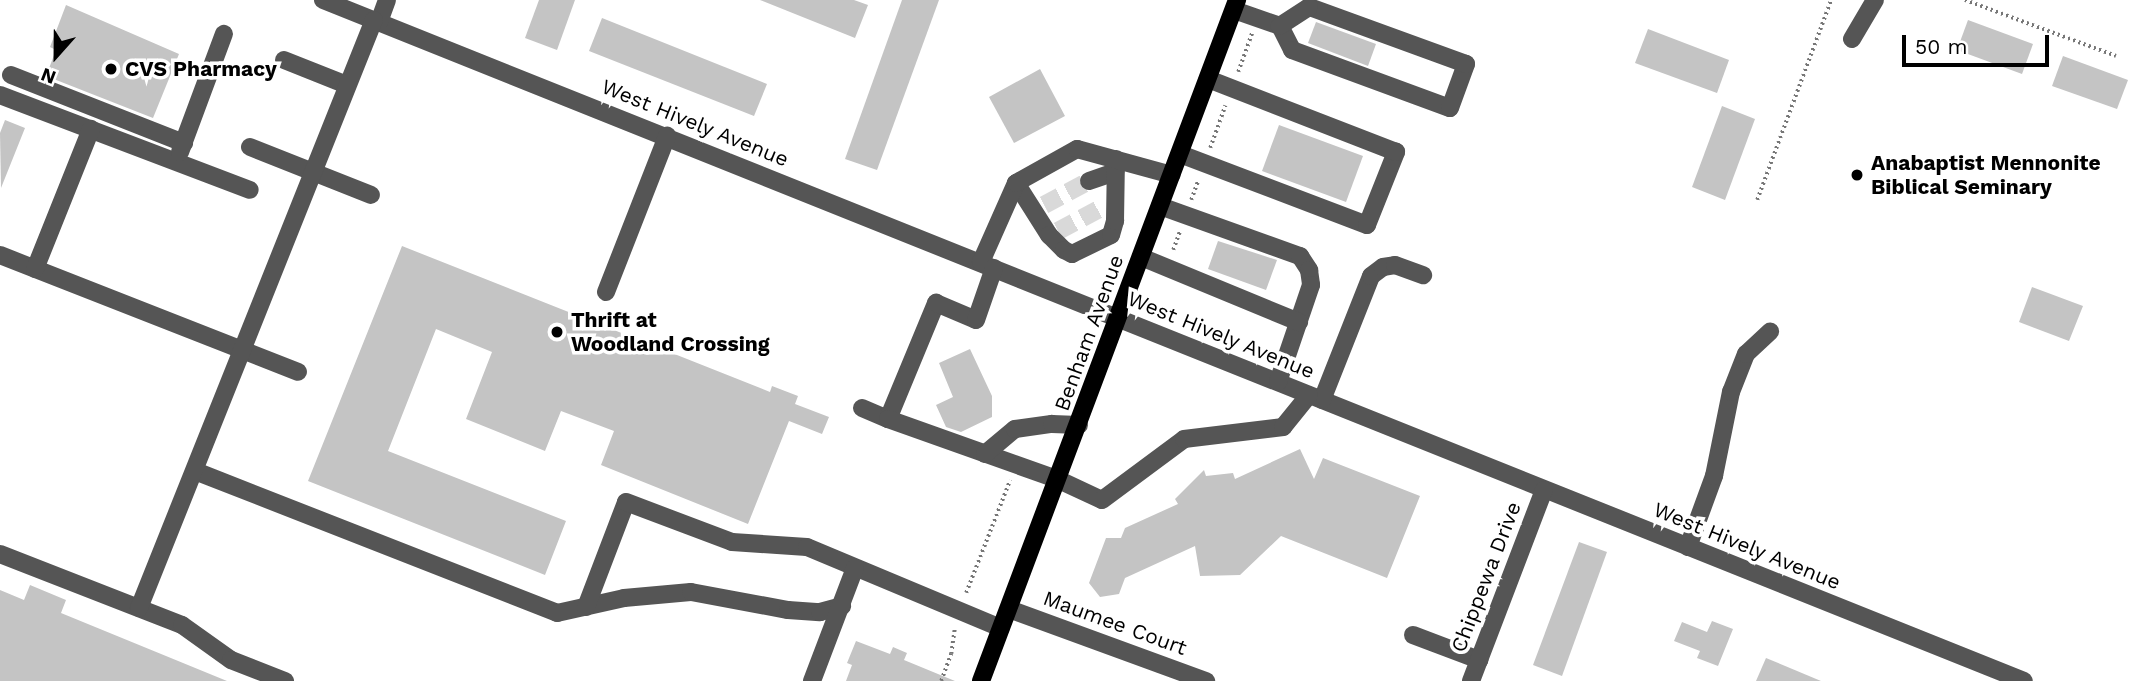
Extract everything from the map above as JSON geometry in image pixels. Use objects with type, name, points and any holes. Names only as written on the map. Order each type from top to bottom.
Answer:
[{"type":"main road","name":"Benham Avenue","points":[[981,681],[1236,5]]},
{"type":"street","name":"West Hively Avenue","points":[[323,0],[2024,681]]},
{"type":"street","points":[[139,608],[347,85],[387,0]]},
{"type":"street","points":[[1852,39],[1875,0]]},
{"type":"street","points":[[1236,5],[1280,26],[1292,50],[1450,108],[1466,64],[1309,7],[1280,26]]},
{"type":"street","points":[[177,162],[224,34]]},
{"type":"street","points":[[284,60],[347,85]]},
{"type":"street","points":[[10,75],[184,143]]},
{"type":"street","points":[[1180,154],[1367,225],[1396,152],[1208,79]]},
{"type":"street","points":[[0,95],[250,190]]},
{"type":"street","points":[[35,269],[90,129]]},
{"type":"street","points":[[606,292],[667,136]]},
{"type":"street","points":[[250,147],[371,195]]},
{"type":"street","points":[[888,419],[936,303],[976,320],[987,265],[1016,183],[1077,149],[1116,165],[1172,175]]},
{"type":"street","points":[[1016,183],[1072,254],[1111,235],[1115,221],[1109,204],[1116,165]]},
{"type":"street","points":[[1089,181],[1116,165]]},
{"type":"street","points":[[1160,206],[1300,256],[1309,270],[1311,285],[1278,382]]},
{"type":"street","points":[[0,255],[298,372]]},
{"type":"street","points":[[1141,257],[1299,321]]},
{"type":"street","points":[[862,408],[1059,480],[1102,500],[1185,439],[1283,428],[1315,397],[1371,276],[1383,267],[1395,265],[1423,275]]},
{"type":"street","points":[[1688,547],[1714,476],[1731,392],[1746,354],[1770,332]]},
{"type":"street","points":[[985,454],[1015,429],[1052,424],[1079,425]]},
{"type":"street","points":[[195,471],[557,613],[624,598],[691,592],[788,610],[820,612],[842,606]]},
{"type":"street","name":"Chippewa Drive","points":[[1471,681],[1544,490]]},
{"type":"street","points":[[586,607],[626,502],[732,542],[807,547],[1001,628]]},
{"type":"street","points":[[0,554],[182,625],[231,660],[285,681]]},
{"type":"street","points":[[812,681],[855,568]]},
{"type":"street","name":"Maumee Court","points":[[1009,609],[1187,678],[1206,681]]},
{"type":"street","points":[[1413,635],[1479,660]]},
{"type":"path","points":[[1757,200],[1831,0]]},
{"type":"path","points":[[1965,0],[2116,56]]},
{"type":"path","points":[[942,681],[951,654],[959,611],[1016,465]]},
{"type":"building","points":[[539,0],[575,0],[557,50],[525,38]]},
{"type":"building","points":[[760,0],[854,0],[868,5],[855,38]]},
{"type":"building","points":[[902,0],[939,0],[877,170],[845,159]]},
{"type":"building","name":"CVS Pharmacy","points":[[66,5],[179,54],[153,118],[46,76],[56,50],[50,47]]},
{"type":"building","points":[[602,18],[767,84],[754,116],[589,51]]},
{"type":"building","points":[[1968,20],[2033,44],[2022,74],[1957,50]]},
{"type":"building","points":[[1316,22],[1376,44],[1368,66],[1308,43]]},
{"type":"building","points":[[1648,29],[1729,60],[1717,93],[1635,63]]},
{"type":"building","points":[[2063,56],[2128,80],[2117,109],[2052,86]]},
{"type":"building","points":[[1040,69],[1065,116],[1014,143],[989,97]]},
{"type":"building","points":[[1722,106],[1755,119],[1725,200],[1692,187]]},
{"type":"building","points":[[5,120],[25,128],[1,188],[0,133]]},
{"type":"building","points":[[1279,125],[1363,156],[1346,202],[1262,171]]},
{"type":"building","points":[[1218,241],[1277,260],[1266,290],[1208,269]]},
{"type":"building","points":[[402,246],[770,392],[772,386],[798,396],[795,404],[829,417],[822,434],[789,421],[748,524],[601,465],[614,431],[561,411],[545,451],[466,419],[492,352],[436,329],[388,451],[566,521],[545,575],[308,481]]},
{"type":"building","points":[[2032,287],[2083,306],[2069,341],[2019,322]]},
{"type":"building","points":[[970,349],[992,396],[992,417],[961,432],[946,427],[936,405],[953,397],[939,363]]},
{"type":"building","points":[[1300,449],[1314,479],[1323,458],[1420,496],[1387,578],[1281,536],[1240,575],[1200,576],[1195,546],[1125,578],[1119,594],[1100,597],[1089,583],[1106,538],[1121,538],[1125,528],[1178,504],[1175,499],[1204,470],[1206,476],[1233,473],[1235,479]]},
{"type":"building","points":[[1579,542],[1607,552],[1562,676],[1533,665]]},
{"type":"building","points":[[30,585],[66,600],[61,613],[227,681],[0,681],[0,590],[24,600]]},
{"type":"building","points":[[1712,621],[1733,629],[1718,666],[1697,658],[1700,651],[1674,641],[1682,622],[1707,632]]},
{"type":"building","points":[[856,641],[890,654],[893,647],[907,653],[904,660],[955,681],[846,681],[852,665],[847,663]]},
{"type":"building","points":[[1766,658],[1821,681],[1756,681]]},
{"type":"tunnel","points":[[1044,205],[1089,181]]},
{"type":"tunnel","points":[[1058,231],[1103,207]]},
{"type":"place","name":"CVS Pharmacy","points":[[111,69]]},
{"type":"place","name":"Anabaptist Mennonite Biblical Seminary","points":[[1857,175]]},
{"type":"place","name":"Thrift at Woodland Crossing","points":[[557,332]]}]
